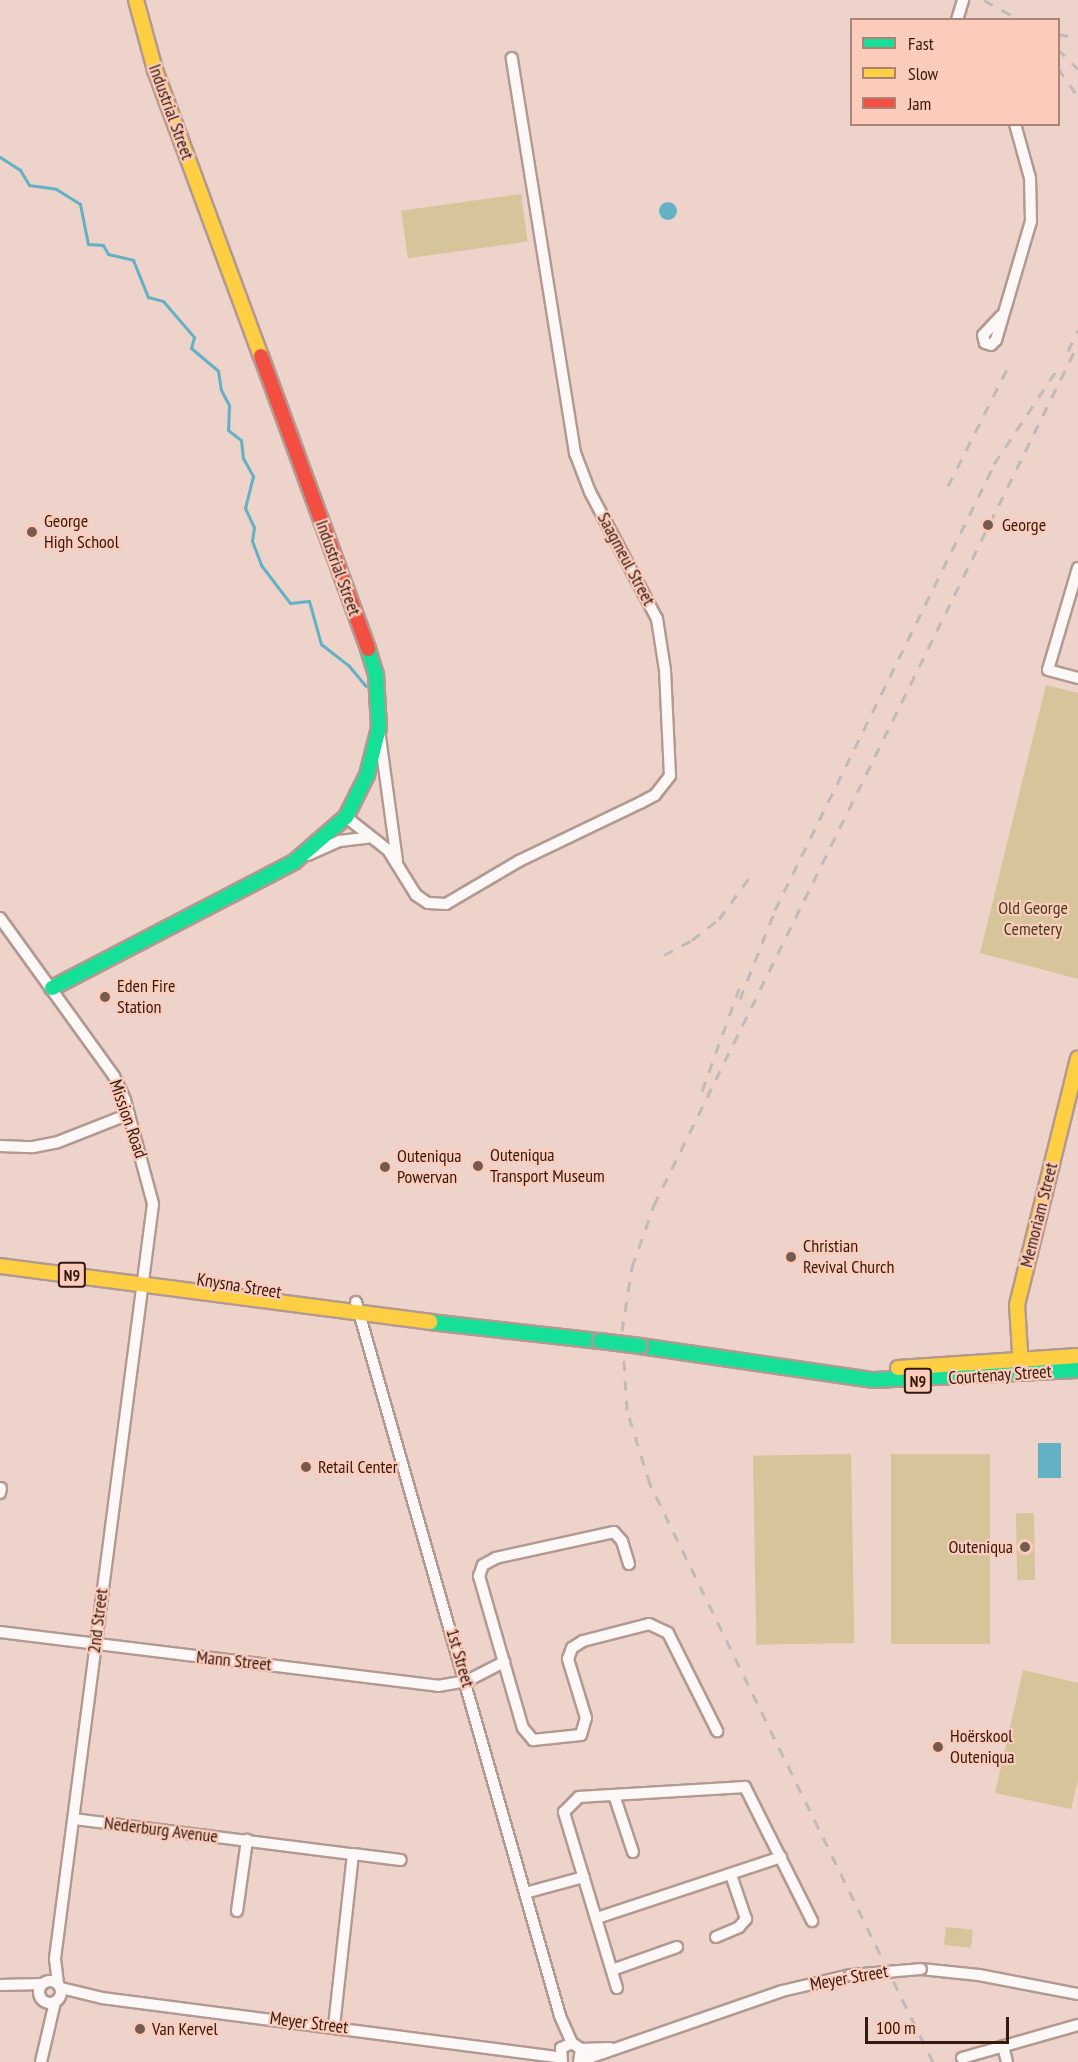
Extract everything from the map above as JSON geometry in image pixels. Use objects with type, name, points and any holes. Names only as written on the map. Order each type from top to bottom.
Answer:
[{"type":"main road","name":"Industrial Street","points":[[52,987],[294,862],[346,817],[367,775],[379,728],[376,675],[357,616],[155,70],[136,0]]},
{"type":"main road","name":"Memoriam Street","points":[[1021,1374],[1017,1305],[1077,1066]]},
{"type":"main road","name":"Knysna Street","points":[[0,1253],[145,1278],[600,1341]]},
{"type":"main road","name":"Knysna Street","points":[[0,1266],[145,1278]]},
{"type":"main road","name":"Courtenay Street","points":[[600,1341],[816,1369],[835,1376],[912,1381],[1078,1370]]},
{"type":"main road","name":"Courtenay Street","points":[[816,1369],[828,1365],[914,1368],[1078,1356]]},
{"type":"street","points":[[958,18],[963,0]]},
{"type":"street","name":"Saagmeul Street","points":[[346,817],[370,837],[397,865],[416,895],[428,903],[446,904],[519,861],[655,795],[670,776],[665,670],[657,619],[590,492],[575,453],[512,58]]},
{"type":"street","points":[[1002,316],[1032,209],[1026,157],[1016,126]]},
{"type":"street","points":[[1078,568],[1048,670],[1078,678]]},
{"type":"street","points":[[379,728],[397,865]]},
{"type":"street","points":[[294,862],[340,841],[370,837]]},
{"type":"street","name":"Mission Road","points":[[0,918],[108,1064],[129,1114],[152,1198],[145,1278]]},
{"type":"street","points":[[0,1146],[52,1144],[129,1114]]},
{"type":"street","name":"2nd Street","points":[[42,2062],[145,1278]]},
{"type":"street","name":"1st Street","points":[[356,1308],[381,1382],[467,1682],[560,2016],[566,2051]]},
{"type":"street","points":[[0,1492],[1,1488]]},
{"type":"street","points":[[629,1563],[622,1541],[614,1532],[487,1561],[479,1576],[528,1735],[544,1740],[575,1737],[586,1726],[568,1659],[572,1648],[583,1641],[643,1625],[656,1625],[668,1633],[717,1731]]},
{"type":"street","name":"Mann Street","points":[[0,1632],[95,1646],[438,1686],[467,1682]]},
{"type":"street","points":[[467,1682],[504,1662]]},
{"type":"street","points":[[617,1988],[566,1808],[579,1797],[745,1787],[812,1921]]},
{"type":"street","points":[[614,1795],[633,1852]]},
{"type":"street","name":"Nederburg Avenue","points":[[74,1819],[400,1860]]},
{"type":"street","points":[[237,1911],[247,1840]]},
{"type":"street","points":[[334,2026],[353,1854]]},
{"type":"street","points":[[597,1918],[781,1857]]},
{"type":"street","points":[[716,1937],[739,1927],[746,1919],[731,1875]]},
{"type":"street","points":[[525,1893],[584,1877]]},
{"type":"street","points":[[612,1970],[677,1947]]},
{"type":"street","name":"Meyer Street","points":[[579,2061],[628,2047],[782,1991],[850,1975],[921,1969],[979,1975],[1078,1994]]},
{"type":"street","name":"Meyer Street","points":[[0,1985],[334,2026],[514,2051],[566,2051],[628,2047]]},
{"type":"street","points":[[962,2058],[1078,2025]]},
{"type":"street","points":[[1003,2046],[1007,2062]]},
{"type":"street","points":[[566,2051],[579,2061]]},
{"type":"green space","points":[[521,194],[528,242],[408,258],[401,211]]},
{"type":"green space","name":"Old George Cemetery","points":[[1046,685],[1078,693],[1078,979],[980,953]]},
{"type":"green space","points":[[851,1454],[854,1643],[756,1645],[753,1456]]},
{"type":"green space","points":[[891,1454],[990,1454],[990,1644],[891,1644]]},
{"type":"green space","name":"Outeniqua","points":[[1016,1513],[1034,1513],[1035,1580],[1017,1580]]},
{"type":"green space","points":[[1023,1670],[1078,1683],[1078,1780],[1071,1809],[995,1793]]},
{"type":"green space","points":[[946,1927],[973,1930],[971,1948],[944,1945]]},
{"type":"water","points":[[668,202],[676,207],[677,211],[672,219],[668,220],[660,215],[659,211],[664,203]]},
{"type":"water","points":[[1038,1443],[1061,1443],[1061,1478],[1038,1478]]},
{"type":"waterway","points":[[0,157],[20,170],[29,185],[56,189],[80,204],[88,244],[103,245],[108,254],[133,260],[148,297],[163,301],[194,337],[191,348],[218,371],[221,390],[229,405],[228,430],[241,440],[243,458],[253,476],[245,508],[254,527],[252,541],[261,565],[290,603],[309,601],[321,644],[349,666],[366,686]]},
{"type":"railway","points":[[984,0],[1016,18]]},
{"type":"railway","points":[[1060,34],[1078,38]]},
{"type":"railway","points":[[1060,51],[1078,69]]},
{"type":"railway","points":[[1060,71],[1078,97]]},
{"type":"railway","points":[[1068,351],[1078,330]]},
{"type":"railway","points":[[933,2062],[650,1484],[627,1410],[622,1331],[632,1267],[654,1205],[1078,344]]},
{"type":"railway","points":[[948,486],[1008,367]]},
{"type":"railway","points":[[740,999],[775,910],[994,464],[1058,368]]},
{"type":"railway","points":[[664,955],[692,940],[719,919],[749,878]]},
{"type":"railway","points":[[702,1091],[739,989]]},
{"type":"traffic: fast","points":[[52,988],[294,862],[346,817],[367,775],[379,728],[376,675],[368,649]]},
{"type":"traffic: fast","points":[[430,1322],[600,1341]]},
{"type":"traffic: fast","points":[[600,1341],[640,1346]]},
{"type":"traffic: fast","points":[[640,1346],[874,1380],[1078,1370]]},
{"type":"traffic: slow","points":[[136,0],[155,70],[261,356]]},
{"type":"traffic: slow","points":[[1021,1368],[1017,1305],[1078,1058]]},
{"type":"traffic: slow","points":[[0,1266],[430,1322]]},
{"type":"traffic: slow","points":[[898,1368],[1078,1356]]},
{"type":"traffic: jam","points":[[261,356],[368,649]]},
{"type":"place","name":"George","points":[[988,525]]},
{"type":"place","name":"George High School","points":[[32,532]]},
{"type":"place","name":"Eden Fire Station","points":[[105,997]]},
{"type":"place","name":"Outeniqua Transport Museum","points":[[478,1166]]},
{"type":"place","name":"Outeniqua Powervan","points":[[385,1167]]},
{"type":"place","name":"Christian Revival Church","points":[[791,1257]]},
{"type":"place","name":"Retail Center","points":[[306,1467]]},
{"type":"place","name":"Outeniqua","points":[[1025,1547]]},
{"type":"place","name":"Hoërskool Outeniqua","points":[[938,1747]]},
{"type":"place","name":"Van Kervel","points":[[140,2029]]}]
